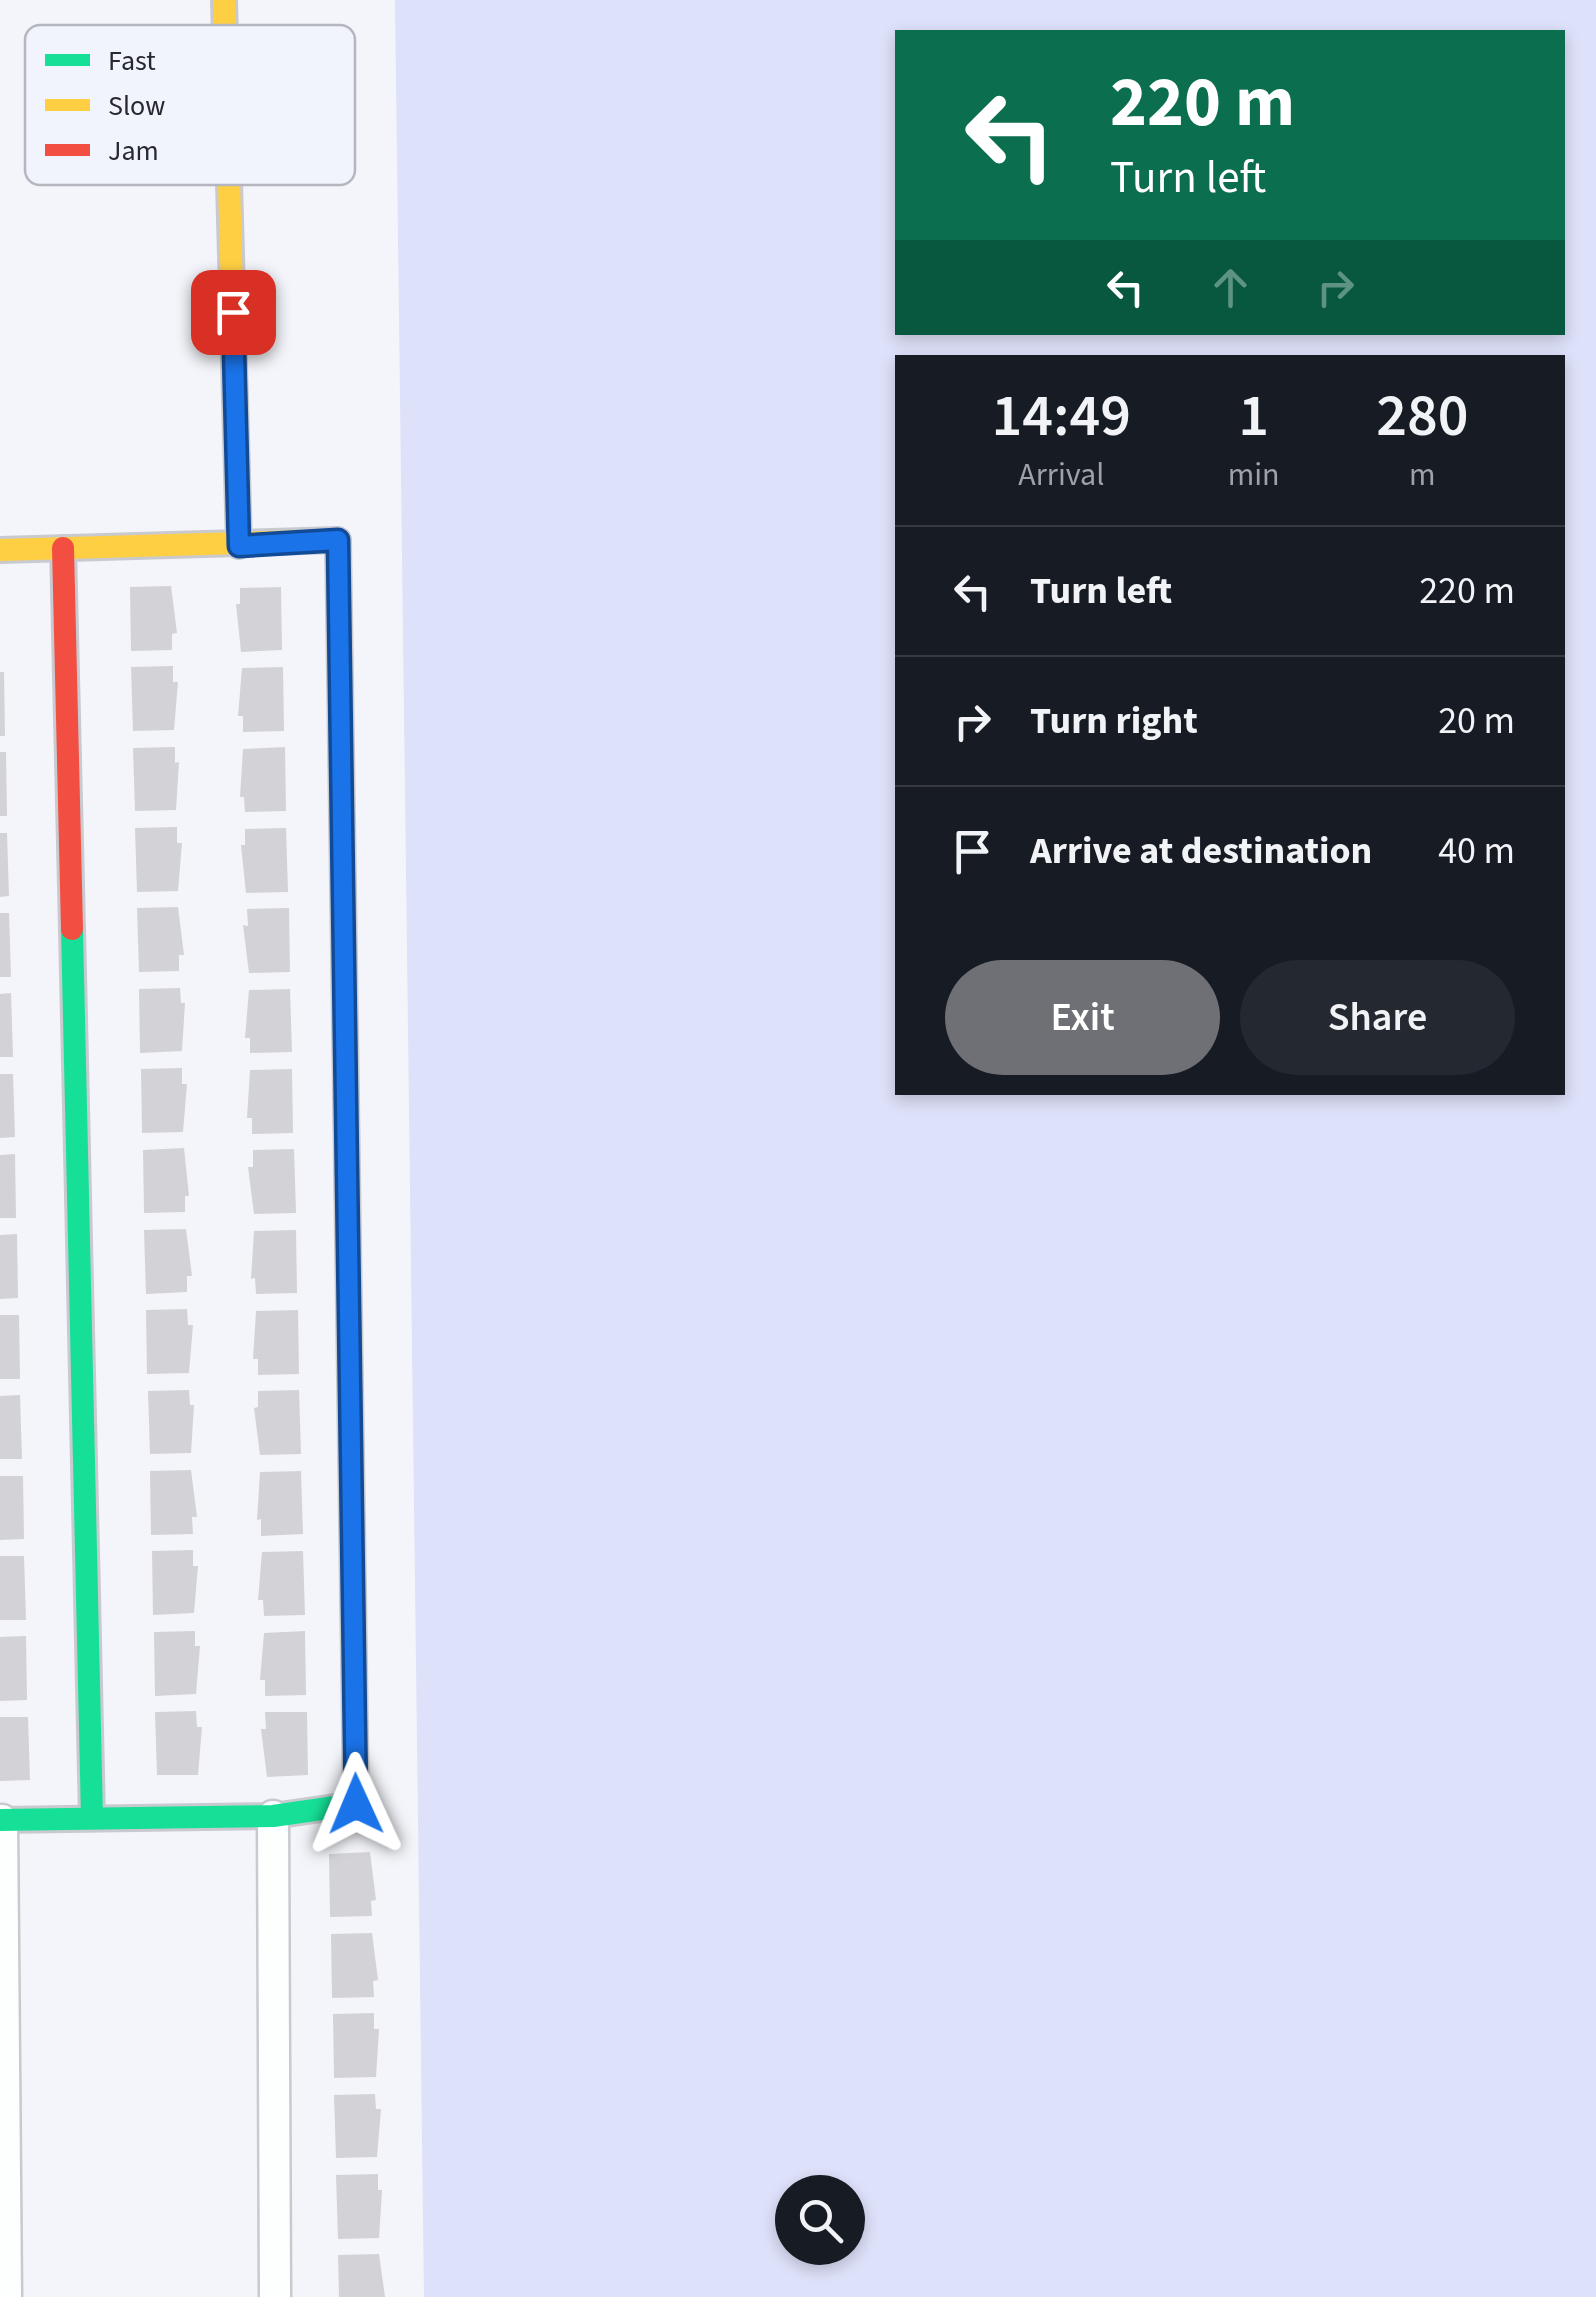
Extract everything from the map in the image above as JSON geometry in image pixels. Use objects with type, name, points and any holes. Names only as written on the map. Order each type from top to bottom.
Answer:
[{"type":"street","points":[[224,0],[225,25]]},
{"type":"street","points":[[229,185],[239,546]]},
{"type":"street","points":[[0,550],[239,546],[338,540],[356,1804],[273,1816],[1,1820],[6,2297]]},
{"type":"street","points":[[63,548],[92,1818]]},
{"type":"street","points":[[273,1816],[276,2297]]},
{"type":"shaded area","points":[[395,0],[1596,0],[1596,2297],[424,2297]]},
{"type":"building","points":[[171,586],[177,633],[172,634],[172,650],[131,651],[130,587]]},
{"type":"building","points":[[281,587],[282,650],[241,652],[236,604],[240,604],[240,588]]},
{"type":"building","points":[[173,666],[173,682],[178,682],[174,730],[133,731],[131,667]]},
{"type":"building","points":[[283,667],[284,731],[243,732],[243,716],[238,716],[242,668]]},
{"type":"building","points":[[0,672],[4,672],[5,736],[0,736]]},
{"type":"building","points":[[175,747],[175,763],[179,762],[176,810],[135,811],[133,748]]},
{"type":"building","points":[[285,747],[286,811],[245,812],[244,797],[240,797],[243,749]]},
{"type":"building","points":[[0,752],[6,752],[7,816],[0,816]]},
{"type":"building","points":[[177,827],[177,843],[182,843],[178,891],[137,892],[135,828]]},
{"type":"building","points":[[286,828],[288,892],[246,893],[241,845],[245,845],[245,829]]},
{"type":"building","points":[[0,833],[7,833],[9,896],[0,897]]},
{"type":"building","points":[[178,907],[184,955],[179,955],[179,971],[139,972],[137,908]]},
{"type":"building","points":[[289,908],[290,972],[249,973],[243,925],[248,926],[247,909]]},
{"type":"building","points":[[0,913],[9,913],[11,977],[0,977]]},
{"type":"building","points":[[180,988],[181,1003],[185,1003],[182,1051],[140,1053],[139,989]]},
{"type":"building","points":[[290,989],[292,1052],[250,1053],[250,1038],[245,1038],[249,990]]},
{"type":"building","points":[[11,993],[13,1057],[0,1057],[0,994]]},
{"type":"building","points":[[182,1068],[182,1084],[187,1084],[183,1132],[142,1133],[141,1069]]},
{"type":"building","points":[[292,1069],[293,1133],[252,1134],[252,1118],[247,1118],[250,1070]]},
{"type":"building","points":[[0,1074],[13,1074],[15,1137],[0,1138]]},
{"type":"building","points":[[184,1148],[189,1196],[185,1196],[185,1212],[144,1213],[143,1150]]},
{"type":"building","points":[[294,1149],[296,1213],[254,1214],[248,1167],[253,1167],[253,1150]]},
{"type":"building","points":[[15,1154],[16,1218],[0,1218],[0,1155]]},
{"type":"building","points":[[186,1229],[192,1276],[187,1276],[187,1292],[146,1294],[144,1230]]},
{"type":"building","points":[[296,1230],[297,1293],[256,1294],[255,1278],[251,1279],[254,1231]]},
{"type":"building","points":[[17,1234],[18,1298],[0,1299],[0,1235]]},
{"type":"building","points":[[187,1309],[188,1325],[193,1325],[189,1373],[147,1374],[146,1310]]},
{"type":"building","points":[[298,1310],[299,1374],[258,1375],[258,1359],[253,1359],[256,1311]]},
{"type":"building","points":[[0,1315],[19,1315],[20,1379],[0,1379]]},
{"type":"building","points":[[189,1390],[190,1405],[194,1405],[191,1453],[150,1454],[148,1391]]},
{"type":"building","points":[[299,1390],[301,1454],[260,1455],[254,1408],[258,1407],[258,1391]]},
{"type":"building","points":[[20,1395],[22,1459],[0,1459],[0,1396]]},
{"type":"building","points":[[191,1470],[197,1517],[192,1517],[193,1534],[151,1535],[150,1471]]},
{"type":"building","points":[[301,1471],[303,1534],[261,1536],[261,1519],[257,1520],[260,1472]]},
{"type":"building","points":[[0,1476],[23,1476],[24,1539],[0,1540]]},
{"type":"building","points":[[193,1550],[193,1566],[198,1566],[194,1613],[153,1615],[152,1551]]},
{"type":"building","points":[[303,1551],[305,1615],[264,1616],[263,1600],[258,1600],[262,1552]]},
{"type":"building","points":[[0,1556],[24,1556],[26,1620],[0,1620]]},
{"type":"building","points":[[195,1631],[195,1646],[200,1646],[196,1694],[155,1696],[154,1632]]},
{"type":"building","points":[[305,1631],[306,1695],[265,1696],[265,1680],[260,1680],[264,1633]]},
{"type":"building","points":[[26,1636],[27,1700],[0,1701],[0,1637]]},
{"type":"building","points":[[196,1711],[197,1727],[202,1727],[198,1775],[157,1775],[155,1712]]},
{"type":"building","points":[[265,1712],[307,1712],[308,1775],[267,1777],[261,1729],[266,1729]]},
{"type":"building","points":[[0,1717],[28,1717],[30,1780],[0,1781]]},
{"type":"building","points":[[370,1852],[376,1900],[371,1901],[372,1916],[330,1917],[329,1854]]},
{"type":"building","points":[[372,1933],[378,1980],[373,1981],[374,1997],[332,1998],[331,1934]]},
{"type":"building","points":[[374,2013],[374,2029],[379,2029],[376,2077],[334,2078],[333,2014]]},
{"type":"building","points":[[375,2094],[376,2109],[381,2109],[377,2157],[336,2158],[334,2095]]},
{"type":"building","points":[[378,2174],[378,2190],[382,2190],[379,2238],[338,2239],[336,2175]]},
{"type":"building","points":[[379,2254],[385,2297],[339,2297],[338,2255]]},
{"type":"traffic: fast","points":[[0,1820],[273,1816],[356,1804],[341,747]]},
{"type":"traffic: fast","points":[[72,929],[92,1818]]},
{"type":"traffic: slow","points":[[224,0],[225,25]]},
{"type":"traffic: slow","points":[[229,185],[239,546]]},
{"type":"traffic: slow","points":[[0,550],[338,540],[341,747]]},
{"type":"traffic: jam","points":[[63,548],[72,929]]},
{"type":"route","points":[[233,312],[239,546],[338,540],[356,1804]]}]
